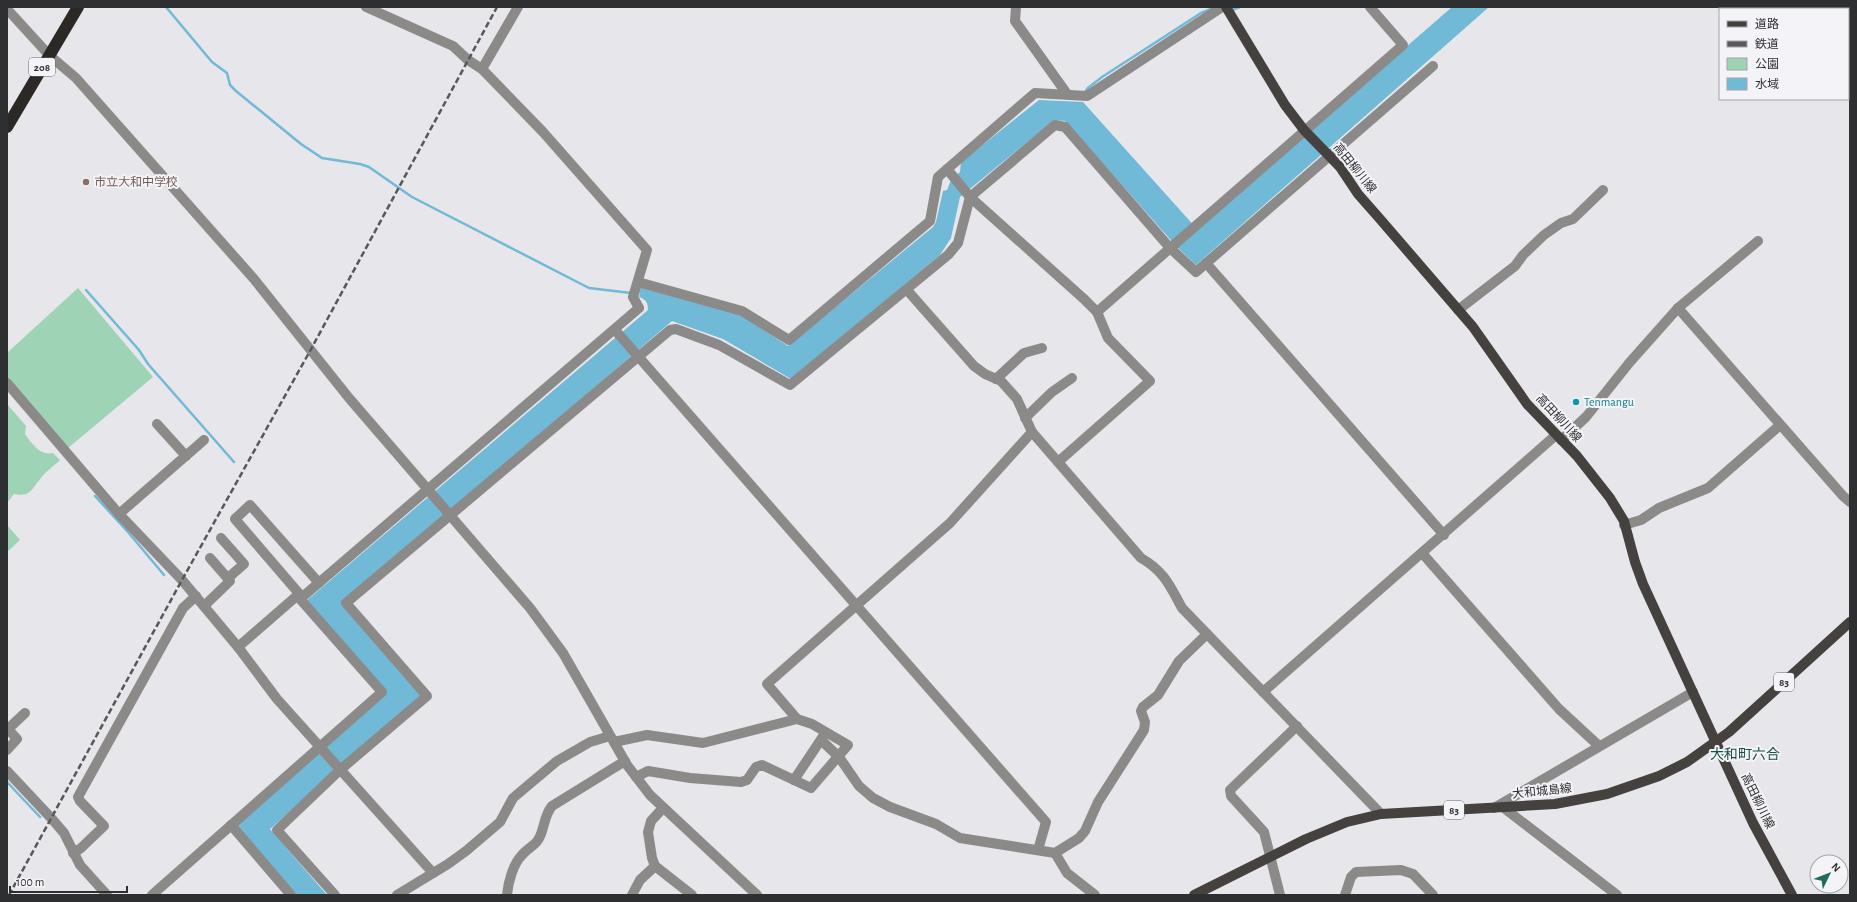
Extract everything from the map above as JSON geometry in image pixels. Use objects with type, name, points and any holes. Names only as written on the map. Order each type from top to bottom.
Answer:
[{"type":"highway","name":"208","points":[[7,127],[78,7]]},
{"type":"main road","name":"高田柳川線","points":[[1226,7],[1285,106],[1306,132],[1340,167],[1358,194],[1473,327],[1527,404],[1577,456],[1618,510],[1643,584],[1753,823],[1792,895]]},
{"type":"main road","name":"大和城島線","points":[[1194,895],[1329,828],[1381,814],[1555,804],[1607,794],[1659,776],[1687,762],[1716,742],[1850,622]]},
{"type":"street","points":[[238,648],[300,596],[319,583],[429,491],[616,330],[639,308],[633,297],[647,250],[543,132],[482,69],[468,60],[453,46],[366,7]]},
{"type":"street","points":[[482,69],[518,7]]},
{"type":"street","points":[[1016,7],[1015,21],[1067,94]]},
{"type":"street","points":[[638,282],[742,311],[789,340],[930,221],[938,177],[1035,93],[1087,96],[1222,7]]},
{"type":"street","points":[[1097,312],[1306,132],[1403,45],[1370,7]]},
{"type":"street","points":[[7,9],[50,55],[76,78],[243,266],[310,351],[530,608],[563,653],[612,739],[636,777],[663,808],[757,895]]},
{"type":"street","points":[[335,895],[277,830],[340,770],[427,696],[346,604],[670,330],[676,329],[719,345],[790,385],[948,255],[958,243],[970,198],[1055,124],[1065,127],[1170,248],[1196,272],[1328,154],[1433,66]]},
{"type":"street","points":[[948,169],[970,198],[1097,312],[1108,338],[1150,381],[1058,462]]},
{"type":"street","points":[[1458,310],[1515,266],[1523,255],[1544,235],[1561,223],[1572,219],[1603,190]]},
{"type":"street","points":[[1263,692],[1422,553],[1559,437],[1586,418],[1630,362],[1678,308],[1758,241]]},
{"type":"street","points":[[1206,263],[1444,535]]},
{"type":"street","points":[[907,290],[974,366],[985,374],[1001,381],[1017,399],[1032,432],[1141,558],[1153,565],[1166,577],[1182,608],[1381,814]]},
{"type":"street","points":[[1678,308],[1843,496],[1850,502]]},
{"type":"street","points":[[616,330],[638,357],[1046,822],[1038,850]]},
{"type":"street","points":[[996,379],[1024,353],[1042,348]]},
{"type":"street","points":[[1025,418],[1052,392],[1072,378]]},
{"type":"street","points":[[7,383],[119,514],[196,596],[277,699],[432,873]]},
{"type":"street","points":[[157,424],[186,456]]},
{"type":"street","points":[[1624,525],[1641,520],[1659,508],[1708,488],[1780,424]]},
{"type":"street","points":[[796,719],[767,684],[950,523],[1032,432]]},
{"type":"street","points":[[119,514],[204,440]]},
{"type":"street","points":[[152,895],[382,692],[300,599],[300,596],[235,519],[250,506],[319,583]]},
{"type":"street","points":[[221,538],[244,564],[228,578]]},
{"type":"street","points":[[1422,553],[1559,709],[1599,746]]},
{"type":"street","points":[[204,606],[230,581],[210,558]]},
{"type":"street","points":[[74,853],[104,826],[80,801],[78,796],[183,608],[196,596]]},
{"type":"street","points":[[397,895],[448,864],[500,822],[513,798],[557,761],[590,742],[647,735],[703,742],[796,719],[812,724],[839,757],[859,786],[873,798],[890,807],[936,824],[960,838],[1055,853],[1080,838],[1098,802],[1144,730],[1145,722],[1141,711],[1143,707],[1158,695],[1179,661],[1207,634]]},
{"type":"street","points":[[1617,895],[1499,808],[1599,746],[1693,692]]},
{"type":"street","points":[[7,750],[17,739],[8,729],[25,713]]},
{"type":"street","points":[[1280,895],[1264,832],[1231,796],[1230,790],[1296,726]]},
{"type":"street","points":[[636,777],[648,771],[690,778],[741,782],[747,780],[756,767],[762,765],[811,788],[848,745],[823,736]]},
{"type":"street","points":[[794,780],[823,736]]},
{"type":"street","points":[[507,895],[508,886],[517,862],[522,855],[539,839],[546,813],[552,806],[625,761]]},
{"type":"street","points":[[7,771],[52,818],[64,833],[80,865],[107,895]]},
{"type":"street","points":[[663,808],[651,821],[648,832],[649,844],[655,866],[692,895]]},
{"type":"street","points":[[231,825],[292,895]]},
{"type":"street","points":[[1055,853],[1067,874],[1095,895]]},
{"type":"street","points":[[632,895],[640,880],[655,866]]},
{"type":"street","points":[[1345,895],[1351,877],[1356,872],[1400,870],[1413,874],[1433,895]]},
{"type":"green space","points":[[78,288],[153,377],[68,448],[7,379],[7,353]]},
{"type":"green space","points":[[7,404],[26,426],[25,434],[34,445],[44,453],[53,453],[60,460],[45,473],[28,493],[20,495],[14,494],[7,503]]},
{"type":"green space","points":[[7,525],[20,540],[7,552]]},
{"type":"water","points":[[1452,7],[1489,7],[1196,265],[1177,247],[1065,121],[1054,120],[960,197],[951,238],[940,255],[791,379],[723,339],[672,321],[342,604],[421,695],[270,829],[327,895],[297,895],[236,825],[386,694],[306,601],[648,310],[648,305],[646,302],[639,297],[641,286],[741,315],[788,346],[933,227],[936,222],[943,191],[947,190],[951,180],[960,172],[961,162],[1039,100],[1083,102],[1197,229]]},
{"type":"waterway","points":[[166,7],[212,62],[227,73],[230,85],[236,91],[301,144],[322,158],[360,164],[369,167],[412,197],[589,288],[631,293]]},
{"type":"waterway","points":[[1232,10],[1240,7]]},
{"type":"waterway","points":[[1085,92],[1102,77],[1201,13],[1211,9]]},
{"type":"waterway","points":[[86,290],[139,350],[148,364],[234,462]]},
{"type":"waterway","points":[[95,496],[164,575]]},
{"type":"waterway","points":[[7,782],[40,817]]},
{"type":"railway","points":[[9,895],[310,351],[497,7]]},
{"type":"place","name":"市立大和中学校","points":[[86,182]]},
{"type":"place","name":"Tenmangu","points":[[1576,402]]},
{"type":"district","name":"大和町六合","points":[[1745,755]]}]
